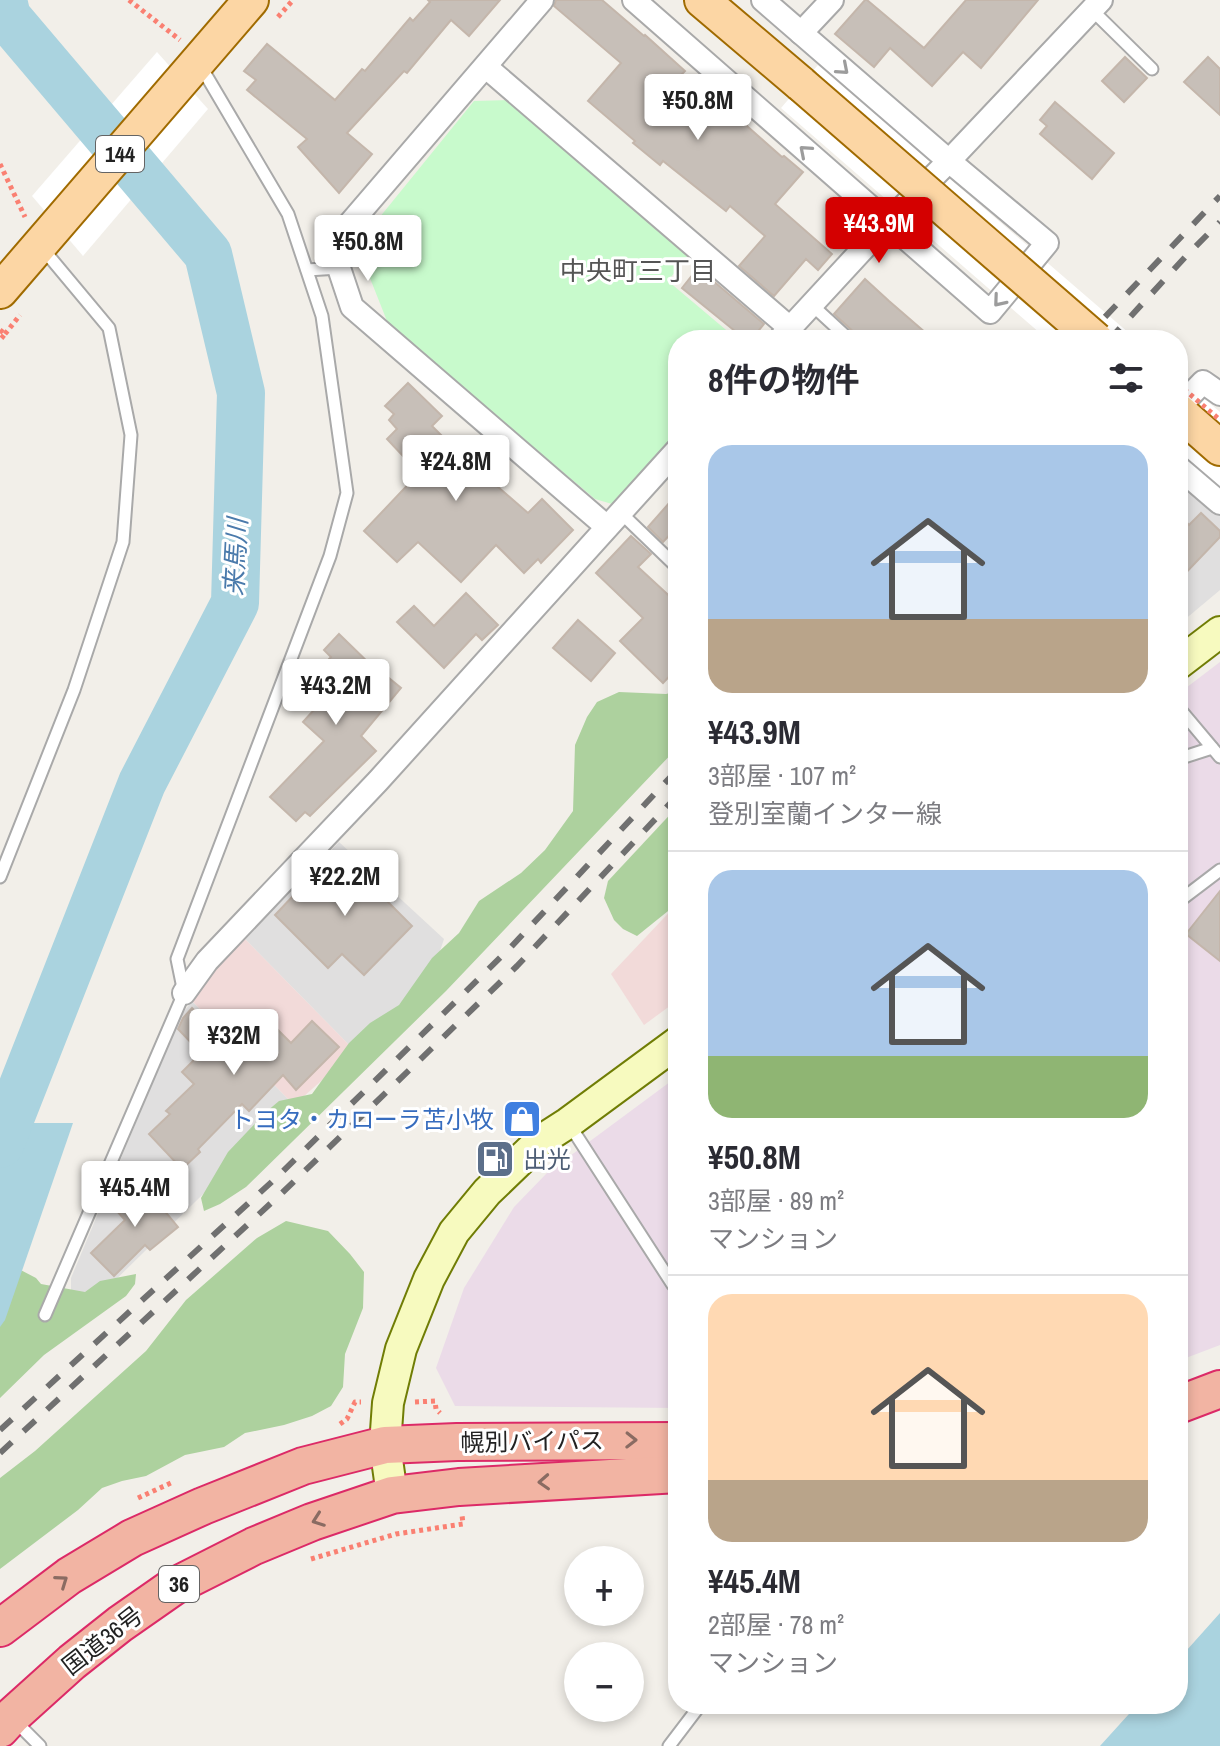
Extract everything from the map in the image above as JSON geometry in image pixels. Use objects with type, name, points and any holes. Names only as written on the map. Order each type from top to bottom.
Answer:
[{"type":"highway","points":[[1188,1401],[1220,1389]]},
{"type":"highway","name":"幌別バイパス","points":[[385,1445],[668,1441]]},
{"type":"highway","points":[[0,1628],[69,1576],[132,1538],[303,1466],[385,1445]]},
{"type":"highway","name":"幌別バイパス","points":[[392,1495],[459,1487],[668,1475]]},
{"type":"highway","name":"国道36号","points":[[6,1723],[84,1652],[173,1587],[268,1540],[392,1495]]},
{"type":"main road","name":"144","points":[[0,291],[41,230],[187,61],[251,0]]},
{"type":"main road","points":[[702,0],[1084,330]]},
{"type":"main road","points":[[1188,418],[1220,448]]},
{"type":"main road","points":[[1188,656],[1220,632]]},
{"type":"main road","points":[[392,1495],[385,1445],[388,1403],[401,1349],[429,1279],[454,1232],[487,1192],[540,1141],[668,1049]]},
{"type":"street","points":[[542,0],[341,234],[339,268],[352,307],[614,520]]},
{"type":"street","points":[[634,0],[990,312],[1047,243],[763,0]]},
{"type":"street","points":[[801,33],[832,0]]},
{"type":"street","points":[[789,330],[1097,5]]},
{"type":"street","points":[[486,67],[781,330]]},
{"type":"street","points":[[1188,398],[1203,382],[1220,394]]},
{"type":"street","points":[[184,993],[207,961],[378,781],[668,460]]},
{"type":"street","points":[[1188,476],[1220,503]]},
{"type":"lane","points":[[1097,5],[1152,69]]},
{"type":"lane","points":[[45,1315],[184,993],[177,959],[330,556],[347,493],[322,316],[288,214],[187,61]]},
{"type":"lane","points":[[0,877],[74,690],[123,542],[131,435],[109,328],[41,230]]},
{"type":"lane","points":[[307,270],[339,268]]},
{"type":"lane","points":[[812,305],[839,330]]},
{"type":"lane","points":[[614,520],[668,560]]},
{"type":"lane","points":[[1188,719],[1216,752],[1188,757]]},
{"type":"lane","points":[[1188,894],[1220,870]]},
{"type":"lane","points":[[568,1123],[668,1277]]},
{"type":"lane","points":[[669,1746],[693,1714]]},
{"type":"lane","points":[[6,1723],[40,1746]]},
{"type":"path","points":[[129,0],[187,61]]},
{"type":"path","points":[[0,164],[41,230]]},
{"type":"path","points":[[0,330],[5,334],[0,340]]},
{"type":"path","points":[[1188,393],[1220,420]]},
{"type":"shaded area","points":[[1188,486],[1220,513],[1220,590],[1188,617]]},
{"type":"shaded area","points":[[1220,662],[1220,1345],[1188,1357],[1188,686]]},
{"type":"shaded area","points":[[339,842],[444,939],[434,969],[355,1051],[245,939]]},
{"type":"shaded area","points":[[668,914],[668,1007],[644,1025],[611,974]]},
{"type":"shaded area","points":[[245,939],[355,1051],[294,1105],[192,1001],[198,987]]},
{"type":"shaded area","points":[[192,1001],[294,1105],[94,1301],[71,1297],[71,1278],[181,1015]]},
{"type":"shaded area","points":[[668,1083],[668,1408],[455,1406],[436,1368],[464,1288],[514,1207],[547,1173]]},
{"type":"green space","points":[[511,100],[689,254],[668,281],[726,330],[668,330],[668,443],[612,504],[595,499],[389,326],[360,253],[362,239],[474,101]]},
{"type":"green space","points":[[619,692],[666,694],[668,758],[446,991],[246,1187],[204,1211],[201,1198],[228,1152],[279,1101],[312,1094],[349,1043],[370,1023],[399,1005],[432,958],[459,933],[479,901],[521,873],[545,850],[573,811],[575,745],[597,702]]},
{"type":"green space","points":[[668,817],[668,911],[637,936],[623,929],[614,920],[604,898],[608,881]]},
{"type":"green space","points":[[286,1221],[328,1231],[364,1272],[363,1308],[345,1354],[343,1387],[331,1406],[284,1425],[245,1433],[224,1447],[185,1455],[146,1476],[102,1488],[0,1569],[0,1478],[35,1451],[146,1351],[186,1300],[257,1238]]},
{"type":"green space","points":[[13,1266],[41,1284],[85,1292],[100,1281],[136,1274],[135,1284],[126,1296],[44,1355],[0,1398],[0,1277]]},
{"type":"water","points":[[0,1123],[73,1123],[0,1327]]},
{"type":"water","points":[[1220,1613],[1220,1746],[1100,1746],[1129,1714],[1188,1714],[1188,1649]]},
{"type":"pier","points":[[157,52],[208,109],[83,256],[32,196]]},
{"type":"pier","points":[[818,65],[1125,330],[1036,330],[781,108]]},
{"type":"pier","points":[[1188,385],[1220,412],[1220,490],[1188,462]]},
{"type":"building","points":[[428,0],[500,0],[469,36],[451,20],[407,73],[404,71],[347,133],[372,154],[339,193],[298,147],[307,139],[247,90],[256,80],[244,71],[267,44],[335,100],[362,69],[365,71],[410,18],[413,21],[430,2]]},
{"type":"building","points":[[556,0],[602,0],[685,71],[676,80],[723,121],[731,112],[803,172],[775,204],[832,254],[818,270],[806,259],[774,296],[739,266],[765,236],[730,206],[726,211],[663,161],[660,165],[588,101],[621,63],[554,6]]},
{"type":"building","points":[[865,0],[924,48],[966,0],[1038,0],[981,68],[963,52],[932,86],[890,48],[874,67],[835,34]]},
{"type":"building","points":[[1125,57],[1147,78],[1124,102],[1102,81]]},
{"type":"building","points":[[1208,57],[1220,69],[1220,115],[1184,82]]},
{"type":"building","points":[[1055,102],[1114,153],[1092,179],[1040,134],[1047,126],[1040,120]]},
{"type":"building","points":[[698,268],[764,324],[759,330],[734,330],[682,288]]},
{"type":"building","points":[[865,279],[923,330],[852,330],[834,314]]},
{"type":"building","points":[[408,383],[442,416],[432,426],[482,476],[528,513],[542,499],[573,530],[541,563],[538,559],[524,573],[496,545],[461,582],[418,542],[397,562],[364,531],[419,473],[387,439],[397,429],[389,420],[394,414],[385,406]]},
{"type":"building","points":[[668,504],[668,537],[663,542],[648,527]]},
{"type":"building","points":[[1201,513],[1220,531],[1220,537],[1188,571],[1188,524]]},
{"type":"building","points":[[631,536],[651,554],[638,567],[668,595],[668,678],[663,683],[620,641],[643,618],[596,573]]},
{"type":"building","points":[[466,593],[498,625],[482,640],[476,634],[444,668],[397,622],[414,606],[434,626]]},
{"type":"building","points":[[578,620],[615,653],[591,681],[553,648]]},
{"type":"building","points":[[339,634],[377,671],[401,688],[361,736],[376,751],[310,816],[305,812],[296,821],[270,797],[324,741],[303,722],[313,711],[296,695],[331,657],[324,650]]},
{"type":"building","points":[[346,854],[412,926],[364,975],[342,954],[328,968],[275,915],[293,896],[298,901]]},
{"type":"building","points":[[1220,891],[1220,961],[1188,936],[1188,931]]},
{"type":"building","points":[[192,1008],[226,1042],[259,1011],[291,1043],[312,1021],[339,1047],[296,1090],[283,1075],[249,1111],[242,1104],[182,1169],[149,1134],[170,1114],[166,1111],[194,1084],[182,1072],[201,1053],[178,1029]]},
{"type":"building","points":[[139,1180],[178,1227],[150,1250],[145,1245],[114,1276],[91,1253],[125,1220],[116,1210],[126,1201],[121,1195]]},
{"type":"waterway","name":"来馬川","points":[[0,1144],[142,783],[235,603],[241,393],[208,254],[7,17],[3,0]]},
{"type":"railway","points":[[1093,330],[1220,196]]},
{"type":"railway","points":[[1118,330],[1220,222]]},
{"type":"railway","points":[[0,1430],[276,1178],[510,948],[668,780]]},
{"type":"railway","points":[[0,1453],[283,1192],[517,966],[668,806]]},
{"type":"place","name":"トヨタ・カローラ苫小牧","points":[[522,1119]]},
{"type":"place","name":"出光","points":[[495,1159]]},
{"type":"district","name":"中央町三丁目","points":[[638,270]]}]
